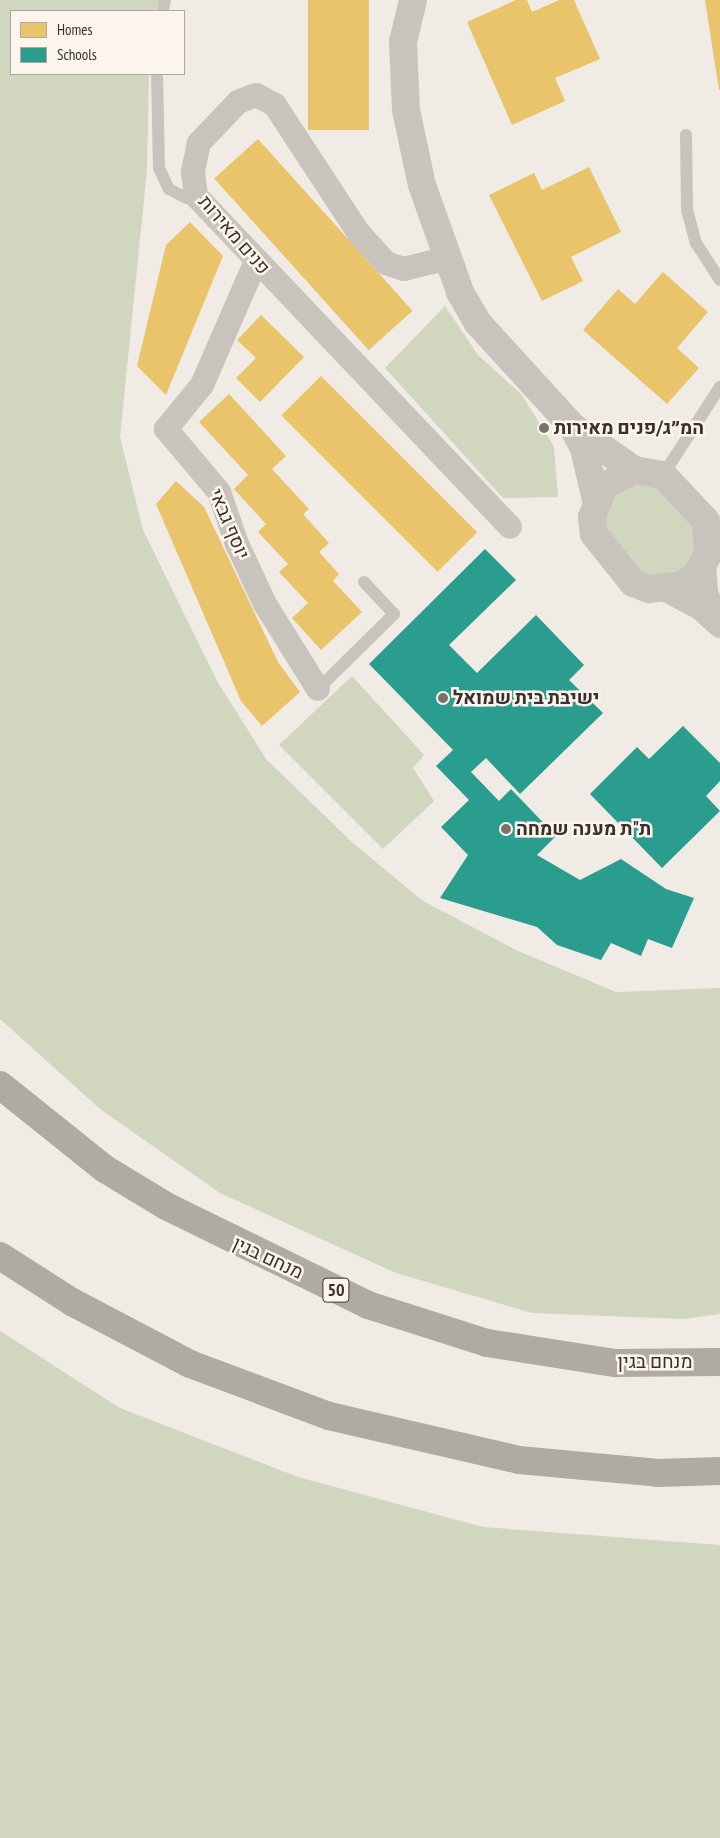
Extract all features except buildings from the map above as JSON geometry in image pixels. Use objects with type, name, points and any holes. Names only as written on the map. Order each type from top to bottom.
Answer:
[{"type":"highway","name":"מנחם בגין","points":[[0,1085],[106,1169],[166,1206],[368,1305],[487,1343],[615,1363],[720,1362]]},
{"type":"highway","points":[[0,1256],[72,1302],[190,1364],[329,1416],[519,1460],[658,1473],[720,1471]]},
{"type":"street","points":[[413,0],[403,42],[406,110],[422,184],[448,258],[477,322],[573,427],[634,470],[663,475],[690,500],[706,521],[711,549],[706,594],[720,624]]},
{"type":"street","name":"פנים מאירות","points":[[448,258],[404,269],[386,263],[358,232],[276,105],[256,95],[238,102],[199,142],[192,172],[196,196],[510,527]]},
{"type":"street","name":"יוסף גבאי","points":[[256,261],[202,385],[166,429],[219,492],[237,544],[265,604],[318,689]]},
{"type":"street","points":[[573,427],[584,448],[596,500]]},
{"type":"street","points":[[634,470],[611,480],[596,500],[592,517],[603,549],[633,583],[666,590],[700,608],[720,624]]},
{"type":"street","points":[[690,500],[720,511]]},
{"type":"street","points":[[666,590],[683,585],[711,549]]},
{"type":"lane","points":[[157,75],[159,168],[169,189],[187,198],[196,196]]},
{"type":"lane","points":[[686,135],[687,210],[696,243],[720,280]]},
{"type":"lane","points":[[663,475],[720,387]]},
{"type":"lane","points":[[318,689],[394,614],[364,582]]},
{"type":"green space","points":[[0,0],[160,0],[156,10],[10,10],[10,75],[149,75],[147,169],[120,437],[143,530],[217,681],[266,759],[354,844],[423,901],[518,951],[616,992],[720,988],[720,1314],[683,1319],[532,1313],[396,1273],[220,1193],[100,1109],[0,1019]]},
{"type":"green space","points":[[445,306],[478,355],[522,395],[554,447],[558,497],[503,498],[385,368]]},
{"type":"green space","points":[[637,482],[660,486],[697,527],[699,554],[679,577],[640,576],[612,545],[604,519],[613,495]]},
{"type":"green space","points":[[352,676],[424,755],[413,768],[434,801],[383,849],[279,745]]},
{"type":"green space","points":[[0,1331],[120,1408],[298,1477],[483,1527],[720,1545],[720,1838],[0,1838]]},
{"type":"place","name":"המ״ג/פנים מאירות","points":[[544,428]]},
{"type":"place","name":"ישיבת בית שמואל","points":[[443,698]]},
{"type":"place","name":"ת\"ת מענה שמחה","points":[[506,829]]}]
